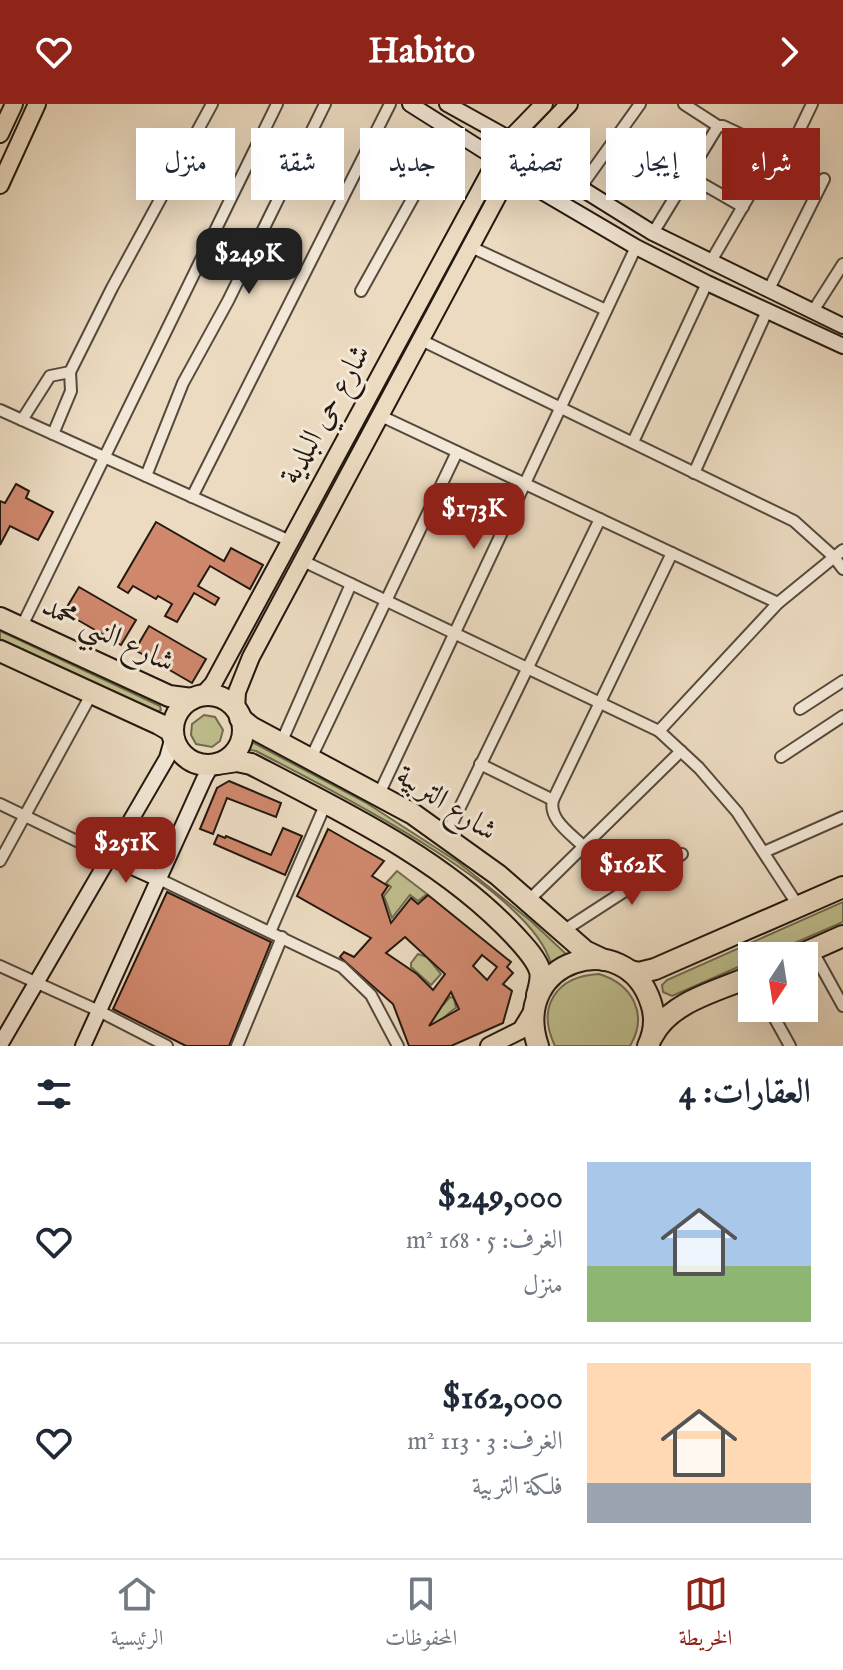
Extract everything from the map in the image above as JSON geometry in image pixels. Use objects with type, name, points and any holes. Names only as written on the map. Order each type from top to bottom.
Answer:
[{"type":"highway","name":"شارع النبي محمد","points":[[0,618],[169,696],[197,698]]},
{"type":"highway","name":"شارع النبي محمد","points":[[0,652],[166,730]]},
{"type":"highway","points":[[197,698],[224,700],[238,714],[242,737],[239,746],[217,764],[206,765],[185,756],[166,730],[176,715],[197,698]]},
{"type":"highway","name":"شارع التربية","points":[[238,714],[251,727],[379,794],[446,836],[529,900],[585,951],[630,971]]},
{"type":"highway","name":"شارع التربية","points":[[217,764],[247,762],[326,803],[426,862],[488,910],[521,942],[536,963],[540,975],[533,1030],[538,1046]]},
{"type":"highway","points":[[630,971],[639,973],[655,969],[843,887]]},
{"type":"highway","points":[[818,947],[843,936]]},
{"type":"highway","points":[[534,1004],[545,981],[557,970],[572,962],[604,960]]},
{"type":"highway","points":[[630,971],[641,982],[653,1009],[649,1043]]},
{"type":"highway","points":[[649,1043],[663,1019],[675,1009],[738,983]]},
{"type":"main road","points":[[0,134],[14,104]]},
{"type":"main road","points":[[0,185],[37,104]]},
{"type":"main road","points":[[410,104],[446,128]]},
{"type":"main road","points":[[447,104],[490,128]]},
{"type":"main road","points":[[521,128],[544,104]]},
{"type":"main road","points":[[546,128],[569,104]]},
{"type":"main road","name":"شارع حي البلدية","points":[[197,698],[213,684],[481,189]]},
{"type":"main road","points":[[590,194],[710,263],[843,326]]},
{"type":"main road","name":"شارع حي البلدية","points":[[238,714],[237,692],[251,657],[496,200]]},
{"type":"main road","points":[[556,200],[636,247],[843,346]]},
{"type":"main road","points":[[232,648],[241,658],[251,657]]},
{"type":"main road","points":[[0,1045],[167,758],[166,730]]},
{"type":"main road","points":[[83,1046],[206,775],[217,764]]},
{"type":"main road","points":[[110,857],[159,879]]},
{"type":"main road","points":[[489,1046],[514,1035],[527,1024],[534,1004]]},
{"type":"street","points":[[53,434],[71,391],[70,372],[212,104]]},
{"type":"street","points":[[21,628],[277,104]]},
{"type":"street","points":[[146,476],[183,383],[228,301],[325,104]]},
{"type":"street","points":[[192,497],[390,104]]},
{"type":"street","points":[[590,174],[640,104]]},
{"type":"street","points":[[684,104],[718,126],[727,128]]},
{"type":"street","points":[[800,128],[812,104]]},
{"type":"street","points":[[706,145],[718,126]]},
{"type":"street","points":[[768,291],[824,179]]},
{"type":"street","points":[[706,186],[743,207]]},
{"type":"street","points":[[361,291],[412,200]]},
{"type":"street","points":[[653,233],[672,200]]},
{"type":"street","points":[[710,263],[747,200]]},
{"type":"street","points":[[471,247],[606,310]]},
{"type":"street","points":[[379,794],[636,247]]},
{"type":"street","points":[[813,311],[843,264]]},
{"type":"street","points":[[633,442],[707,283]]},
{"type":"street","points":[[694,473],[767,311]]},
{"type":"street","points":[[421,340],[794,521],[838,553],[843,569]]},
{"type":"street","points":[[22,420],[50,376],[70,372]]},
{"type":"street","points":[[0,410],[290,541]]},
{"type":"street","points":[[381,416],[778,603]]},
{"type":"street","points":[[311,758],[457,452]]},
{"type":"street","points":[[446,836],[600,519]]},
{"type":"street","points":[[583,846],[553,815],[553,800],[672,553]]},
{"type":"street","points":[[659,731],[778,603],[838,553]]},
{"type":"street","points":[[303,561],[659,731],[737,812],[799,907]]},
{"type":"street","points":[[281,743],[351,584]]},
{"type":"street","points":[[800,709],[843,681]]},
{"type":"street","points":[[0,861],[92,693]]},
{"type":"street","points":[[781,757],[843,716]]},
{"type":"street","points":[[529,900],[681,751]]},
{"type":"street","points":[[480,764],[553,800]]},
{"type":"street","points":[[270,932],[326,803]]},
{"type":"street","points":[[0,804],[110,857]]},
{"type":"street","points":[[764,852],[843,817]]},
{"type":"street","points":[[563,931],[682,854]]},
{"type":"street","points":[[159,879],[331,961],[352,975],[379,1006],[398,1046]]},
{"type":"street","points":[[237,1046],[282,937]]},
{"type":"street","points":[[0,966],[167,1046]]},
{"type":"street","points":[[818,971],[843,1006]]},
{"type":"street","points":[[776,1022],[788,1045]]},
{"type":"shaded area","points":[[0,631],[160,706],[161,710],[157,712],[0,639]]},
{"type":"shaded area","points":[[204,715],[215,717],[223,730],[220,741],[212,747],[196,744],[191,735],[192,724]]},
{"type":"shaded area","points":[[248,740],[365,802],[458,862],[531,921],[567,955],[551,964],[535,935],[506,904],[467,873],[374,814],[256,751],[246,749]]},
{"type":"shaded area","points":[[397,871],[427,894],[418,901],[410,895],[392,918],[384,896],[391,887],[386,883]]},
{"type":"shaded area","points":[[843,902],[843,922],[797,942],[753,942]]},
{"type":"shaded area","points":[[738,949],[738,967],[672,996],[663,992],[662,985]]},
{"type":"shaded area","points":[[418,954],[427,957],[441,974],[431,985],[411,967]]},
{"type":"shaded area","points":[[599,974],[620,985],[634,1002],[638,1023],[630,1046],[555,1046],[548,1019],[554,996],[571,981]]},
{"type":"shaded area","points":[[450,997],[454,998],[456,1008],[415,1046],[442,1006]]},
{"type":"building","points":[[16,484],[29,491],[26,498],[53,512],[38,540],[10,526],[0,545],[0,501],[5,503]]},
{"type":"building","points":[[156,522],[224,561],[231,548],[263,565],[250,589],[210,566],[198,586],[219,598],[215,605],[194,593],[177,622],[165,616],[172,604],[133,586],[128,593],[118,587]]},
{"type":"building","points":[[79,587],[136,620],[121,645],[64,612]]},
{"type":"building","points":[[149,626],[206,659],[192,683],[135,650]]},
{"type":"building","points":[[229,781],[281,803],[276,817],[227,798],[213,834],[200,829],[217,788]]},
{"type":"building","points":[[283,828],[302,836],[285,875],[214,844],[218,835],[226,836],[271,855]]},
{"type":"building","points":[[328,829],[384,861],[372,876],[388,886],[382,895],[391,923],[411,898],[418,904],[428,895],[511,962],[507,967],[513,973],[503,984],[512,991],[503,1023],[451,1046],[409,1046],[393,1004],[340,957],[344,952],[354,957],[371,938],[297,896]],"holes":[[[405,937],[445,974],[433,990],[417,974],[386,953]],[[482,955],[497,967],[487,980],[473,966]],[[451,992],[459,1009],[429,1026]]]},
{"type":"building","points":[[167,892],[271,942],[229,1046],[186,1046],[113,1009]]}]
